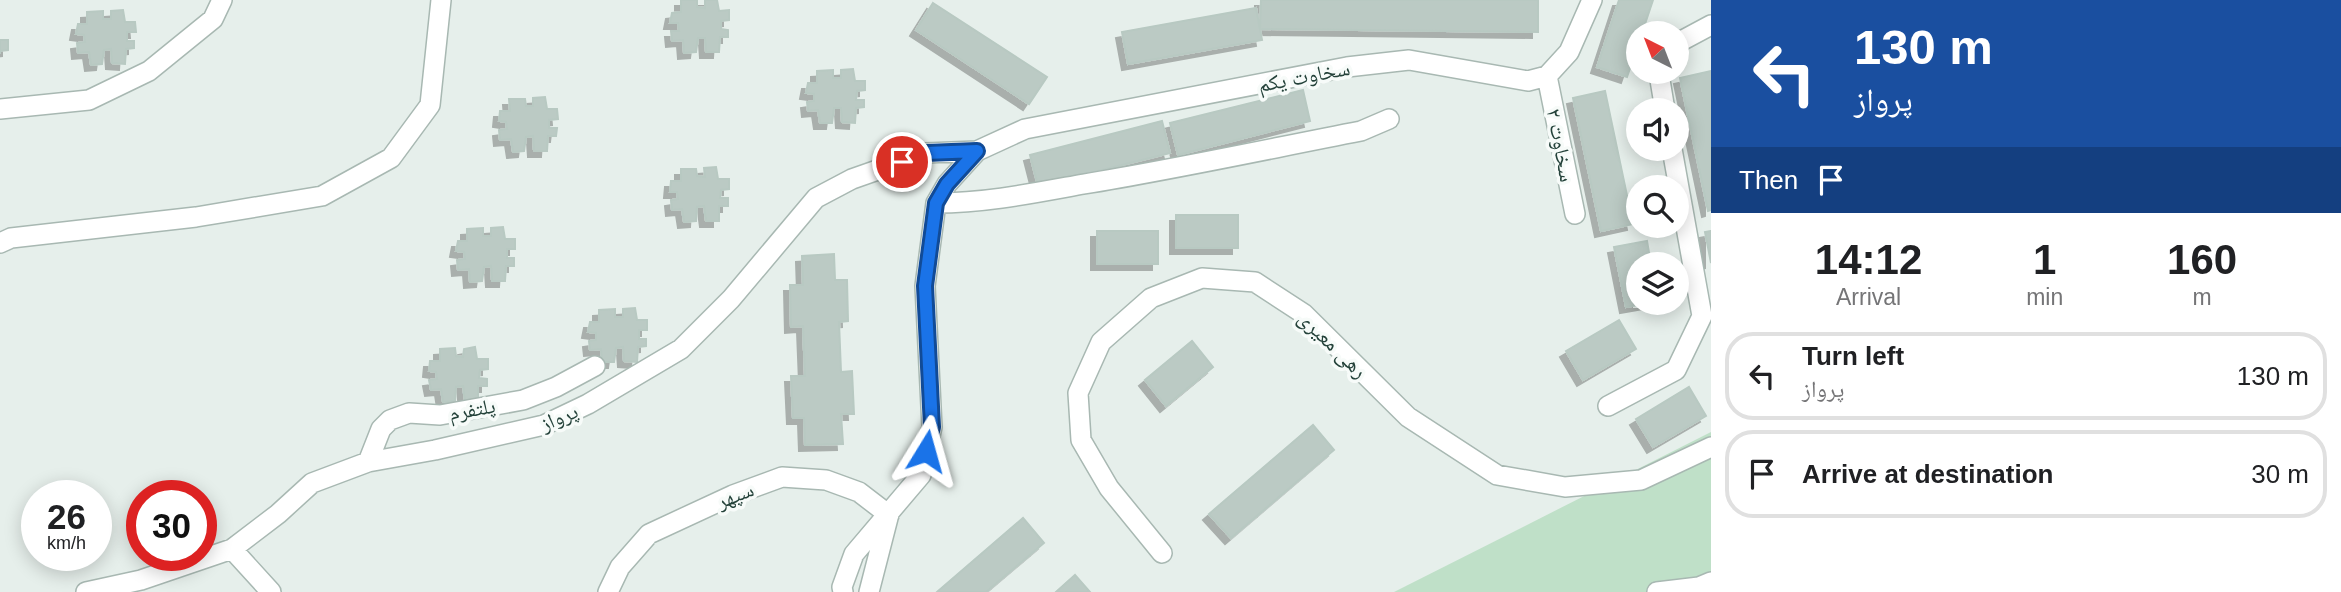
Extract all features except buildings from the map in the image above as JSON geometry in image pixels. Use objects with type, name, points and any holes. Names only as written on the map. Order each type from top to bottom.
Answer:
[{"type":"street","points":[[0,109],[89,100],[113,89],[149,71],[202,28],[213,19],[222,0]]},
{"type":"street","points":[[0,243],[11,238],[196,217],[322,196],[391,158],[430,104],[440,0]]},
{"type":"street","points":[[1547,76],[1569,52],[1592,0]]},
{"type":"street","points":[[1689,37],[1711,25]]},
{"type":"street","name":"سخاوت یکم","points":[[977,151],[1024,129],[1347,67],[1409,60],[1528,81],[1547,76]]},
{"type":"street","name":"سخاوت ۲","points":[[1547,76],[1575,214]]},
{"type":"street","points":[[936,203],[997,199],[1114,179],[1361,131],[1389,119]]},
{"type":"street","points":[[843,592],[842,587],[854,554],[921,475],[932,427],[925,286],[936,203],[947,184],[977,151]]},
{"type":"street","name":"پرواز","points":[[86,592],[141,580],[232,549],[278,514],[312,483],[368,462],[544,425],[588,404],[681,349],[731,299],[816,198],[852,179],[926,153],[977,151]]},
{"type":"street","points":[[1608,406],[1676,370],[1702,316],[1674,161]]},
{"type":"street","name":"رهی معیری","points":[[1162,553],[1109,488],[1081,440],[1078,393],[1101,342],[1151,298],[1202,278],[1255,282],[1304,314],[1408,417],[1497,475],[1565,487],[1642,480],[1711,447]]},
{"type":"street","name":"پلتفرم","points":[[368,462],[381,429],[390,420],[409,413],[440,415],[523,400],[556,387],[595,366]]},
{"type":"street","name":"سپهر","points":[[608,592],[620,567],[649,534],[733,495],[782,477],[826,480],[859,492],[889,514]]},
{"type":"street","points":[[869,592],[889,514]]},
{"type":"street","points":[[232,549],[271,592]]},
{"type":"street","points":[[1657,592],[1699,587],[1711,582]]},
{"type":"green space","points":[[1711,432],[1711,592],[1394,592]]},
{"type":"route","points":[[902,162],[926,153],[977,151],[947,184],[936,203],[925,286],[932,427],[926,451]]}]
